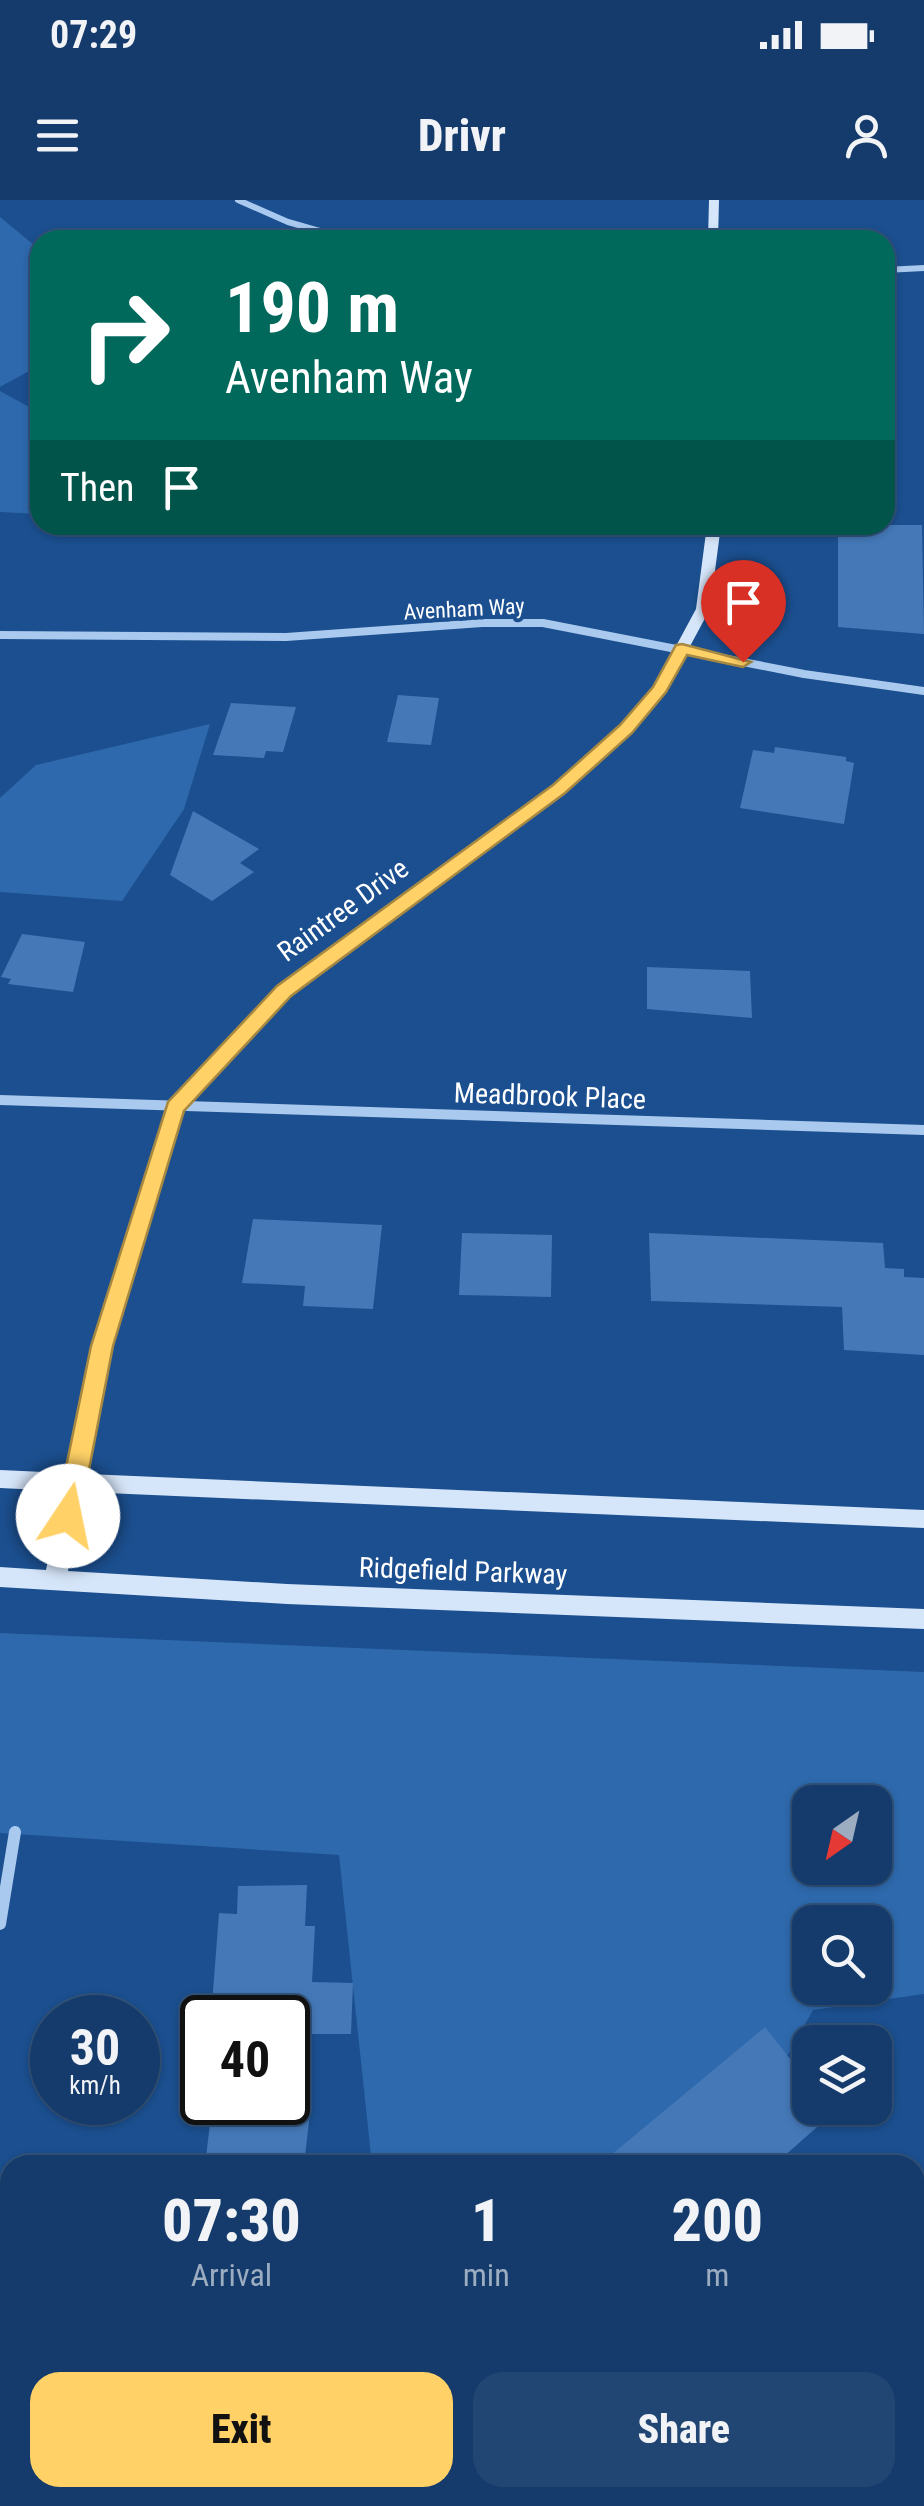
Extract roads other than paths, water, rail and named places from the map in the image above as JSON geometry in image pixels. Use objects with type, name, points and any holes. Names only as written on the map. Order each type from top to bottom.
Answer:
[{"type":"street","points":[[238,200],[315,230]]},
{"type":"street","points":[[713,230],[714,200]]},
{"type":"street","points":[[895,269],[924,268]]},
{"type":"street","name":"Raintree Drive","points":[[55,1580],[102,1346],[175,1108],[284,991],[559,789],[626,729],[660,689],[706,596],[713,535]]},
{"type":"street","name":"Avenham Way","points":[[0,635],[286,637],[516,622],[613,634],[804,674],[924,691]]},
{"type":"street","name":"Meadbrook Place","points":[[0,1100],[924,1130]]},
{"type":"street","points":[[0,1479],[924,1519]]},
{"type":"street","name":"Ridgefield Parkway","points":[[0,1577],[924,1619]]},
{"type":"street","points":[[0,1924],[15,1832]]}]
